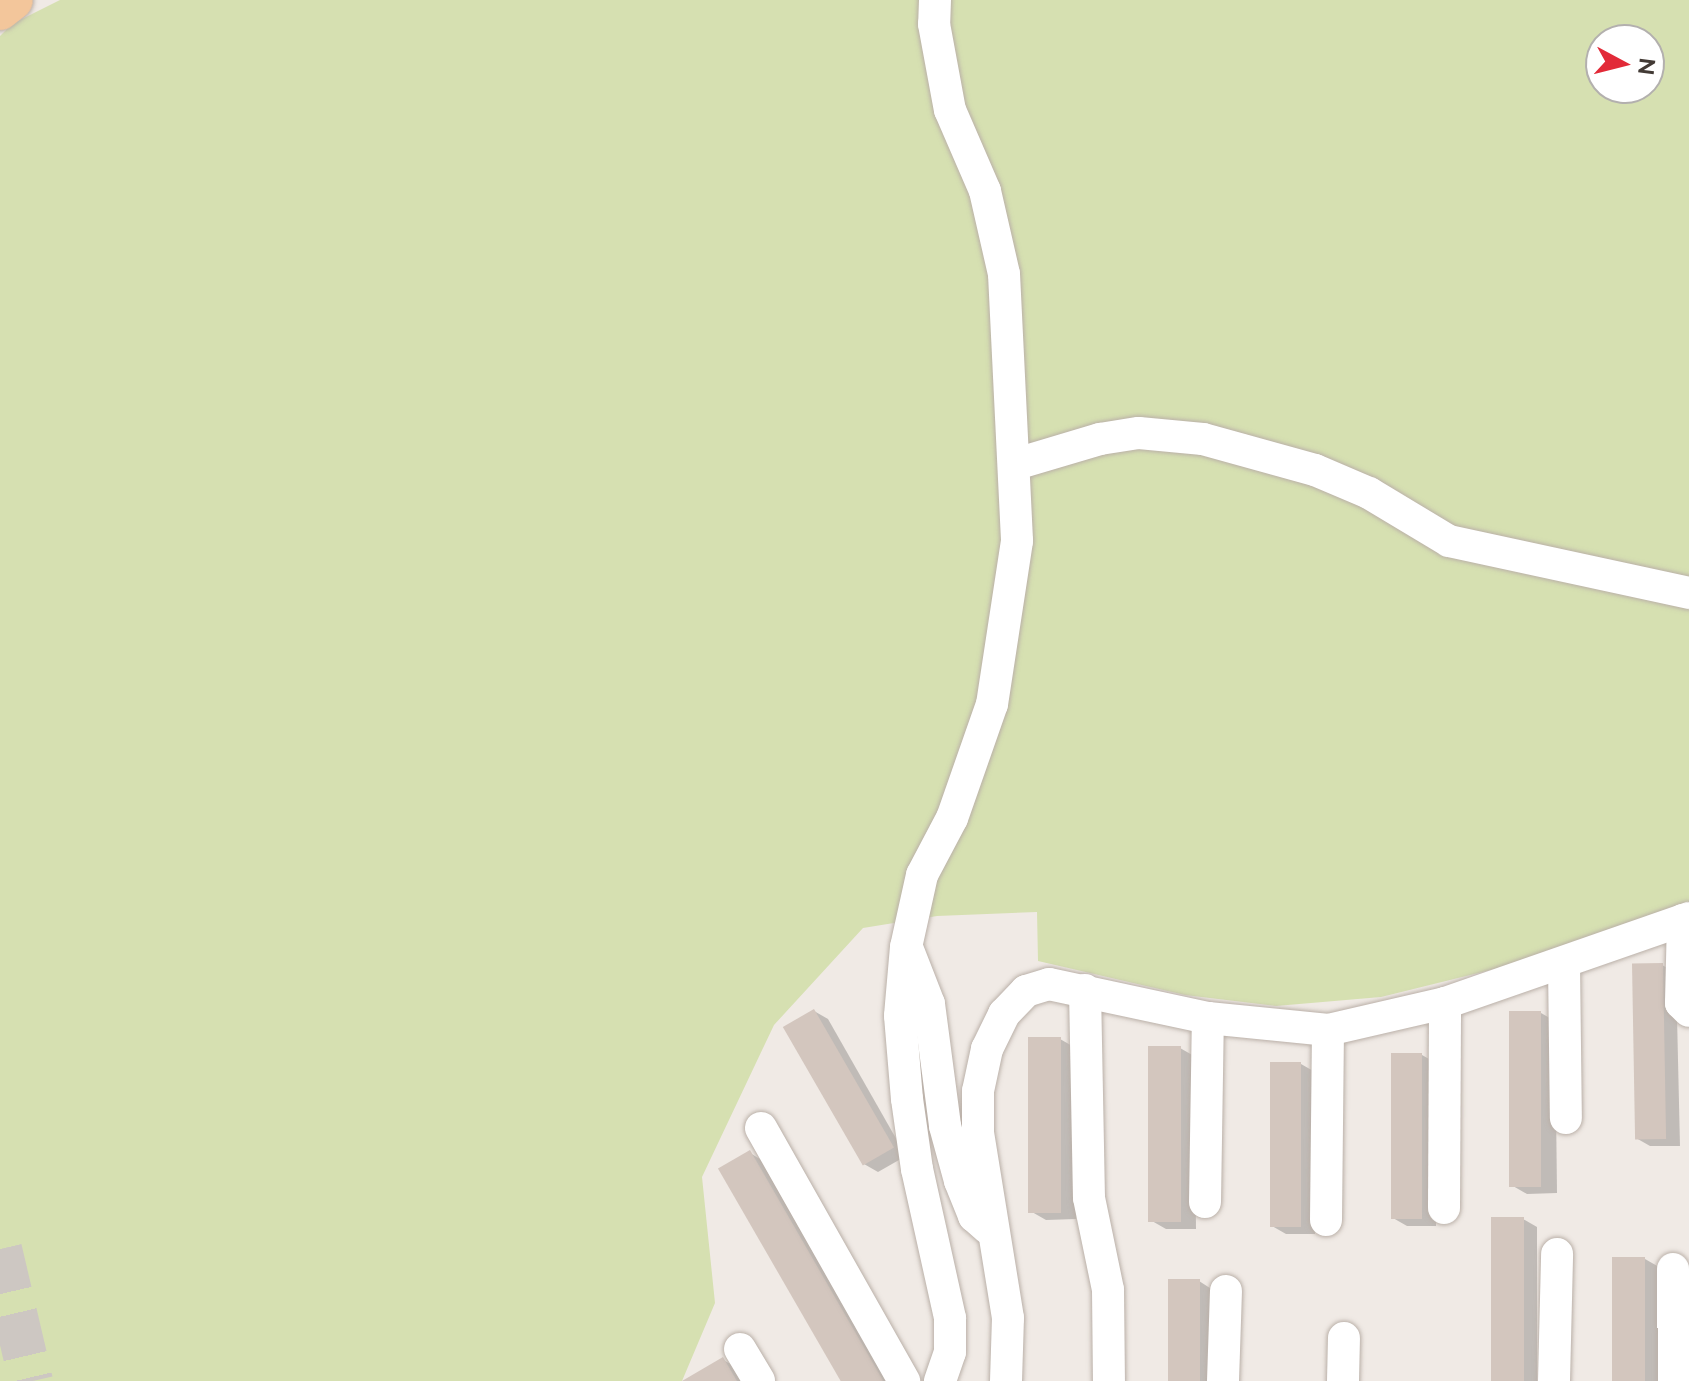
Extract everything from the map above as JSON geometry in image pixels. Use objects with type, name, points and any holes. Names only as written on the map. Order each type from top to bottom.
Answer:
[{"type":"main road","points":[[0,10],[13,0]]},
{"type":"street","points":[[935,0],[934,24],[950,110],[997,232],[1010,317],[1017,541],[992,704],[952,818],[922,875],[906,947],[900,1016],[907,1099],[917,1169],[950,1318],[950,1352],[940,1381]]},
{"type":"street","points":[[1016,464],[1100,439],[1139,433],[1203,439],[1315,470],[1369,493],[1449,541],[1689,593]]},
{"type":"street","points":[[1006,1381],[1008,1318],[978,1132],[978,1091],[987,1049],[1004,1014],[1026,991],[1049,984],[1208,1018],[1328,1030],[1445,1003],[1686,919],[1681,1003],[1689,1011]]},
{"type":"street","points":[[906,947],[929,1004],[945,1126],[960,1181],[974,1216],[994,1234]]},
{"type":"street","points":[[1564,964],[1566,1118]]},
{"type":"street","points":[[1085,990],[1089,1198],[1108,1290],[1109,1381]]},
{"type":"street","points":[[1444,1208],[1445,1003]]},
{"type":"street","points":[[1205,1202],[1208,1018]]},
{"type":"street","points":[[1326,1220],[1328,1030]]},
{"type":"street","points":[[761,1128],[904,1381]]},
{"type":"street","points":[[1554,1381],[1557,1254]]},
{"type":"street","points":[[1673,1269],[1681,1326],[1674,1381]]},
{"type":"street","points":[[1223,1381],[1226,1291]]},
{"type":"street","points":[[1343,1381],[1344,1338]]},
{"type":"street","points":[[740,1349],[759,1381]]},
{"type":"green space","points":[[60,0],[1689,0],[1689,902],[1527,961],[1381,997],[1276,1006],[1185,995],[1038,961],[1037,912],[937,916],[863,928],[774,1025],[702,1177],[715,1303],[682,1381],[0,1381],[0,36],[12,24]]},
{"type":"building","points":[[1663,963],[1666,1139],[1635,1140],[1632,964]]},
{"type":"building","points":[[814,1009],[894,1148],[863,1166],[783,1027]]},
{"type":"building","points":[[1509,1011],[1541,1011],[1541,1187],[1509,1187]]},
{"type":"building","points":[[1028,1037],[1061,1037],[1061,1213],[1028,1213]]},
{"type":"building","points":[[1148,1046],[1181,1046],[1181,1222],[1148,1222]]},
{"type":"building","points":[[1391,1053],[1422,1053],[1422,1219],[1391,1219]]},
{"type":"building","points":[[1270,1062],[1301,1062],[1301,1227],[1270,1227]]},
{"type":"building","points":[[750,1150],[883,1380],[841,1381],[718,1168]]},
{"type":"building","points":[[1491,1217],[1524,1217],[1524,1381],[1491,1381]]},
{"type":"building","points":[[1612,1257],[1645,1257],[1645,1381],[1612,1381]]},
{"type":"building","points":[[1168,1279],[1200,1279],[1200,1381],[1168,1381]]},
{"type":"building","points":[[723,1357],[737,1381],[682,1381]]},
{"type":"tunnel","points":[[0,1249],[31,1381]]}]
